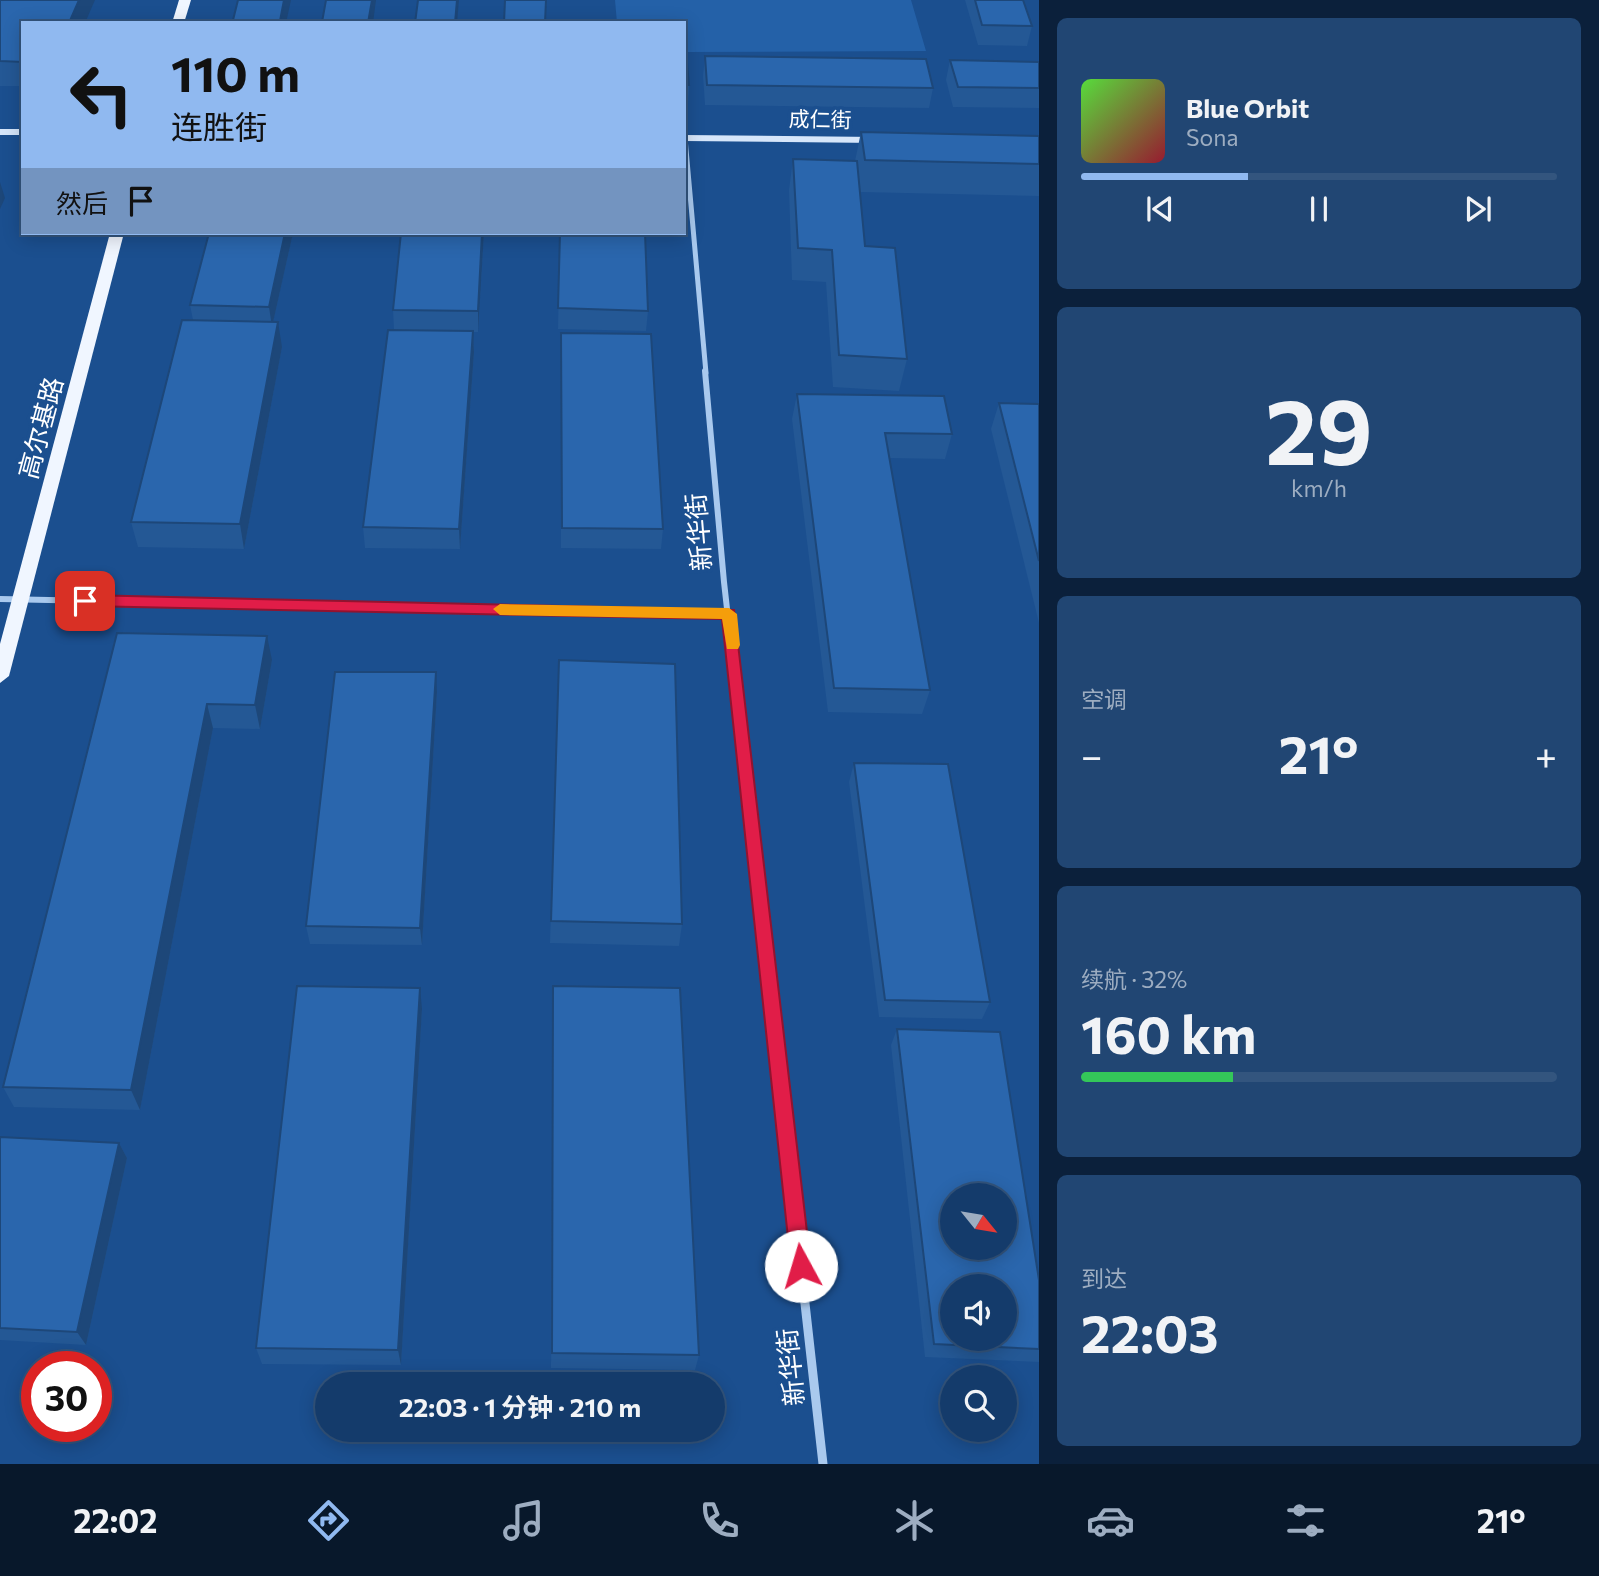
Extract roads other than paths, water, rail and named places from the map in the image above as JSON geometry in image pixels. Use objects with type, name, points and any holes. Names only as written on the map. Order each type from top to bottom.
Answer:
[{"type":"main road","points":[[179,21],[185,0]]},
{"type":"main road","name":"高尔基路","points":[[0,676],[116,235]]},
{"type":"street","points":[[0,132],[21,132]]},
{"type":"street","name":"成仁街","points":[[686,138],[889,140]]},
{"type":"street","name":"新华街","points":[[686,159],[729,614],[823,1464]]},
{"type":"street","points":[[0,599],[729,614]]}]
